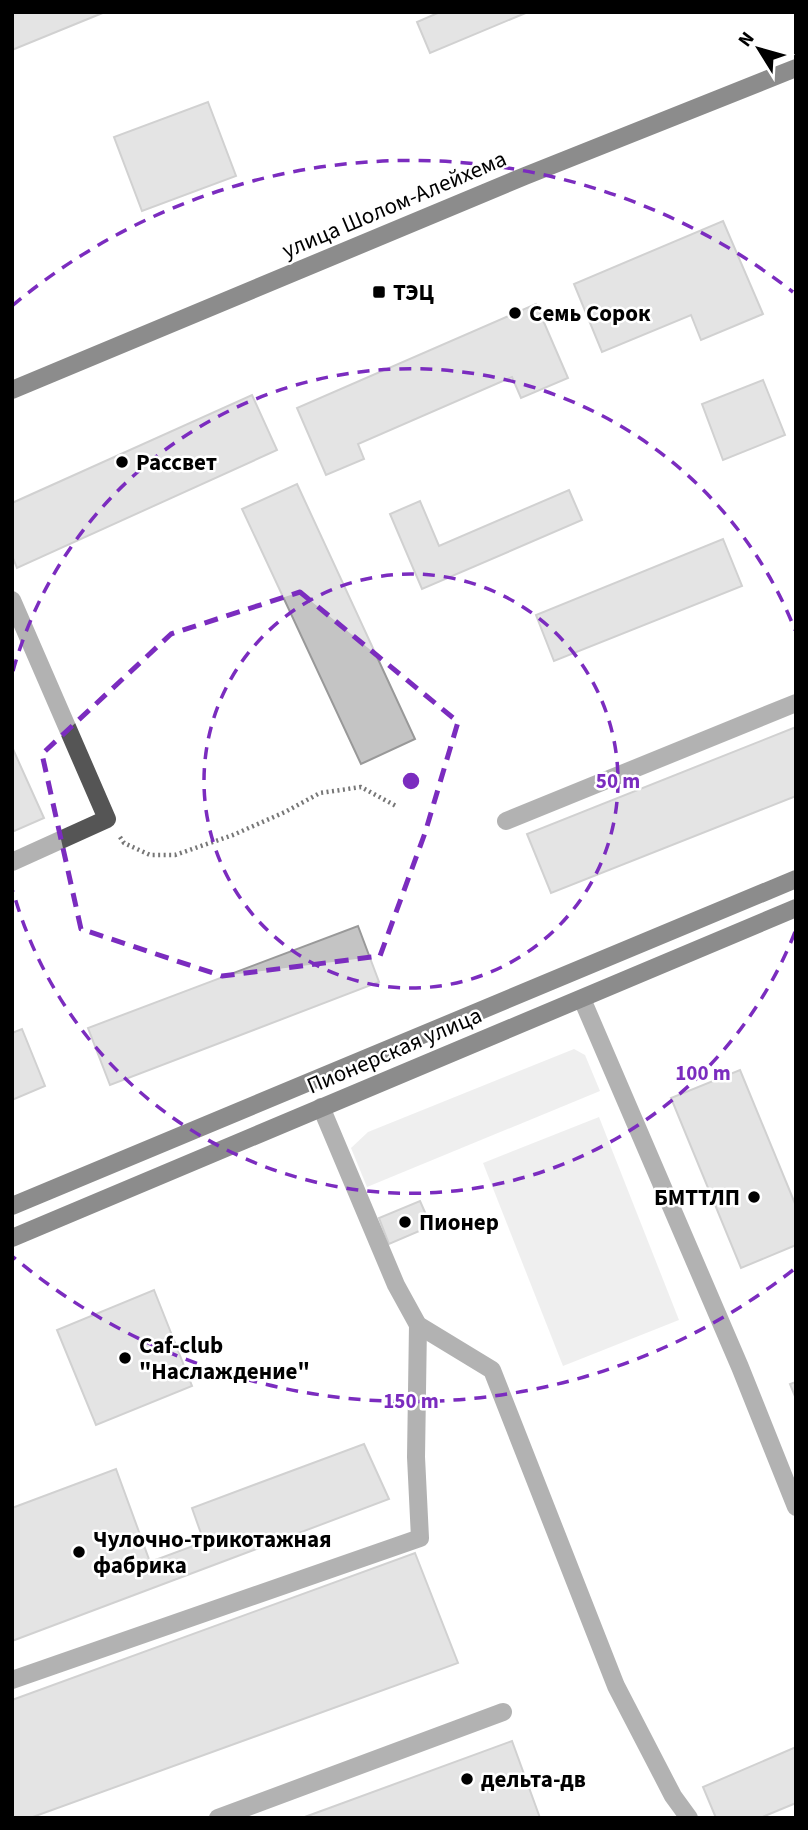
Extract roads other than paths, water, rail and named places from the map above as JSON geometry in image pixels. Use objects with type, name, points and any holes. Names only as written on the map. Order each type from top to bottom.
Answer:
[{"type":"main road","name":"улица Шолом-Алейхема","points":[[12,390],[525,176],[796,68]]},
{"type":"main road","name":"Пионерская улица","points":[[12,1206],[796,879]]},
{"type":"main road","name":"Пионерская улица","points":[[12,1238],[122,1194],[321,1107],[796,908]]},
{"type":"main road","points":[[572,973],[582,999]]},
{"type":"main road","points":[[311,1083],[321,1107]]},
{"type":"lane","points":[[12,600],[107,819],[12,862]]},
{"type":"lane","points":[[506,821],[796,703]]},
{"type":"lane","points":[[582,999],[740,1367],[796,1507]]},
{"type":"lane","points":[[12,1680],[420,1538],[416,1457],[418,1325],[396,1285],[321,1107]]},
{"type":"lane","points":[[418,1325],[492,1370],[616,1686],[673,1796],[689,1818]]},
{"type":"lane","points":[[218,1818],[503,1712]]},
{"type":"place","name":"ТЭЦ","points":[[379,292]]},
{"type":"place","name":"Семь Сорок","points":[[515,313]]},
{"type":"place","name":"Рассвет","points":[[122,462]]},
{"type":"place","name":"БМТТЛП","points":[[754,1197]]},
{"type":"place","name":"Пионер","points":[[405,1222]]},
{"type":"place","name":"Caf-club \"Наслаждение\"","points":[[125,1358]]},
{"type":"place","name":"Чулочно-трикотажная фабрика","points":[[79,1552]]},
{"type":"place","name":"дельта-дв","points":[[467,1779]]}]
